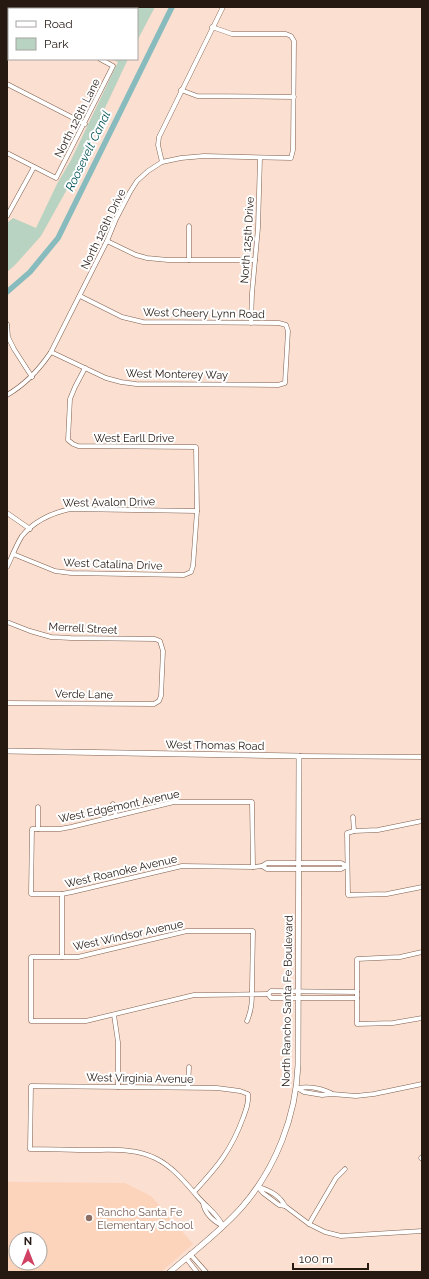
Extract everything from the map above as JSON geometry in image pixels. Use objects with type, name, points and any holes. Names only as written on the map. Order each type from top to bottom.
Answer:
[{"type":"street","points":[[212,27],[232,34],[286,34],[291,36],[294,42],[293,150],[291,158],[204,156],[181,158],[162,162],[158,145],[159,137],[212,27],[223,7]]},
{"type":"street","name":"North 126th Lane","points":[[34,167],[56,178],[85,124],[113,66],[102,60]]},
{"type":"street","points":[[7,84],[85,124]]},
{"type":"street","points":[[181,90],[197,96],[294,97]]},
{"type":"street","points":[[7,153],[34,167],[7,216]]},
{"type":"street","name":"North 125th Drive","points":[[251,323],[252,293],[258,228],[260,158]]},
{"type":"street","name":"North 126th Drive","points":[[32,376],[51,352],[107,241],[116,219],[137,181],[148,171],[162,162]]},
{"type":"street","points":[[189,226],[189,260]]},
{"type":"street","points":[[107,241],[136,256],[147,258],[168,260],[255,260]]},
{"type":"street","name":"West Cheery Lynn Road","points":[[80,296],[122,317],[143,322],[279,323],[286,325],[288,330],[285,383]]},
{"type":"street","points":[[7,324],[8,336],[14,349],[32,376],[7,395]]},
{"type":"street","name":"West Monterey Way","points":[[51,352],[106,378],[136,384],[278,385],[285,383]]},
{"type":"street","name":"West Earll Drive","points":[[85,368],[70,399],[68,440],[78,446],[196,447],[197,511]]},
{"type":"street","name":"West Avalon Drive","points":[[7,567],[22,536],[43,518],[56,512],[70,509],[197,511]]},
{"type":"street","name":"West Catalina Drive","points":[[13,554],[55,571],[71,573],[184,575],[191,572],[193,566],[197,511]]},
{"type":"street","points":[[7,513],[30,528]]},
{"type":"street","name":"Merrell Street","points":[[7,622],[51,637],[155,639],[160,641],[163,651],[162,690],[159,701]]},
{"type":"street","name":"Verde Lane","points":[[7,702],[154,704],[159,701]]},
{"type":"street","name":"West Thomas Road","points":[[7,751],[422,757]]},
{"type":"street","name":"North Rancho Santa Fe Boulevard","points":[[170,1272],[223,1226],[242,1207],[258,1187],[284,1136],[290,1118],[297,1088],[298,1065],[299,756]]},
{"type":"street","name":"West Edgemont Avenue","points":[[38,829],[60,829],[174,802],[252,802],[253,866]]},
{"type":"street","points":[[113,804],[116,816]]},
{"type":"street","points":[[38,807],[38,829]]},
{"type":"street","points":[[353,817],[354,831]]},
{"type":"street","points":[[422,821],[378,830],[354,831],[347,833],[348,895],[387,894],[422,887]]},
{"type":"street","name":"West Roanoke Avenue","points":[[38,829],[32,829],[32,894],[62,894],[84,890],[182,866],[262,866],[267,863],[299,866],[341,863],[347,866]]},
{"type":"street","points":[[62,894],[62,957]]},
{"type":"street","name":"West Windsor Avenue","points":[[114,1015],[86,1021],[31,1021],[31,957],[78,957],[187,931],[253,931],[252,994]]},
{"type":"street","points":[[422,952],[400,957],[357,959],[357,1024],[393,1023],[422,1018]]},
{"type":"street","points":[[118,1087],[118,1042],[114,1015],[194,995],[268,994],[271,991],[357,992]]},
{"type":"street","points":[[247,1021],[251,1011],[252,994]]},
{"type":"street","points":[[268,994],[271,998],[357,998]]},
{"type":"street","points":[[188,1067],[188,1087]]},
{"type":"street","points":[[297,1088],[308,1087],[324,1090],[332,1094],[364,1095],[422,1084]]},
{"type":"street","name":"West Virginia Avenue","points":[[31,1086],[118,1087],[217,1088],[240,1091],[248,1094],[249,1102],[228,1152],[194,1192],[166,1164],[155,1158],[140,1153],[120,1150],[30,1149],[31,1086]]},
{"type":"street","points":[[309,1224],[336,1178],[345,1169]]},
{"type":"street","points":[[258,1187],[266,1189],[275,1195],[282,1200],[285,1206],[309,1224],[325,1232],[341,1236],[422,1230]]},
{"type":"street","points":[[194,1192],[202,1203],[209,1207],[219,1218],[223,1226]]},
{"type":"street","points":[[190,1254],[206,1272]]},
{"type":"street","points":[[186,1258],[198,1272]]},
{"type":"shaded area","name":"Rancho Santa Fe Elementary School","points":[[7,1182],[125,1183],[151,1196],[193,1244],[161,1272],[7,1272]]},
{"type":"green space","points":[[155,7],[138,39],[138,8],[110,8]]},
{"type":"green space","points":[[114,60],[128,60],[66,191],[41,236],[7,272],[7,223],[13,218],[36,228],[57,184],[71,160],[118,62]]},
{"type":"waterway","name":"Roosevelt Canal","points":[[7,292],[30,272],[58,238],[172,7]]},
{"type":"place","name":"Rancho Santa Fe Elementary School","points":[[89,1218]]}]
